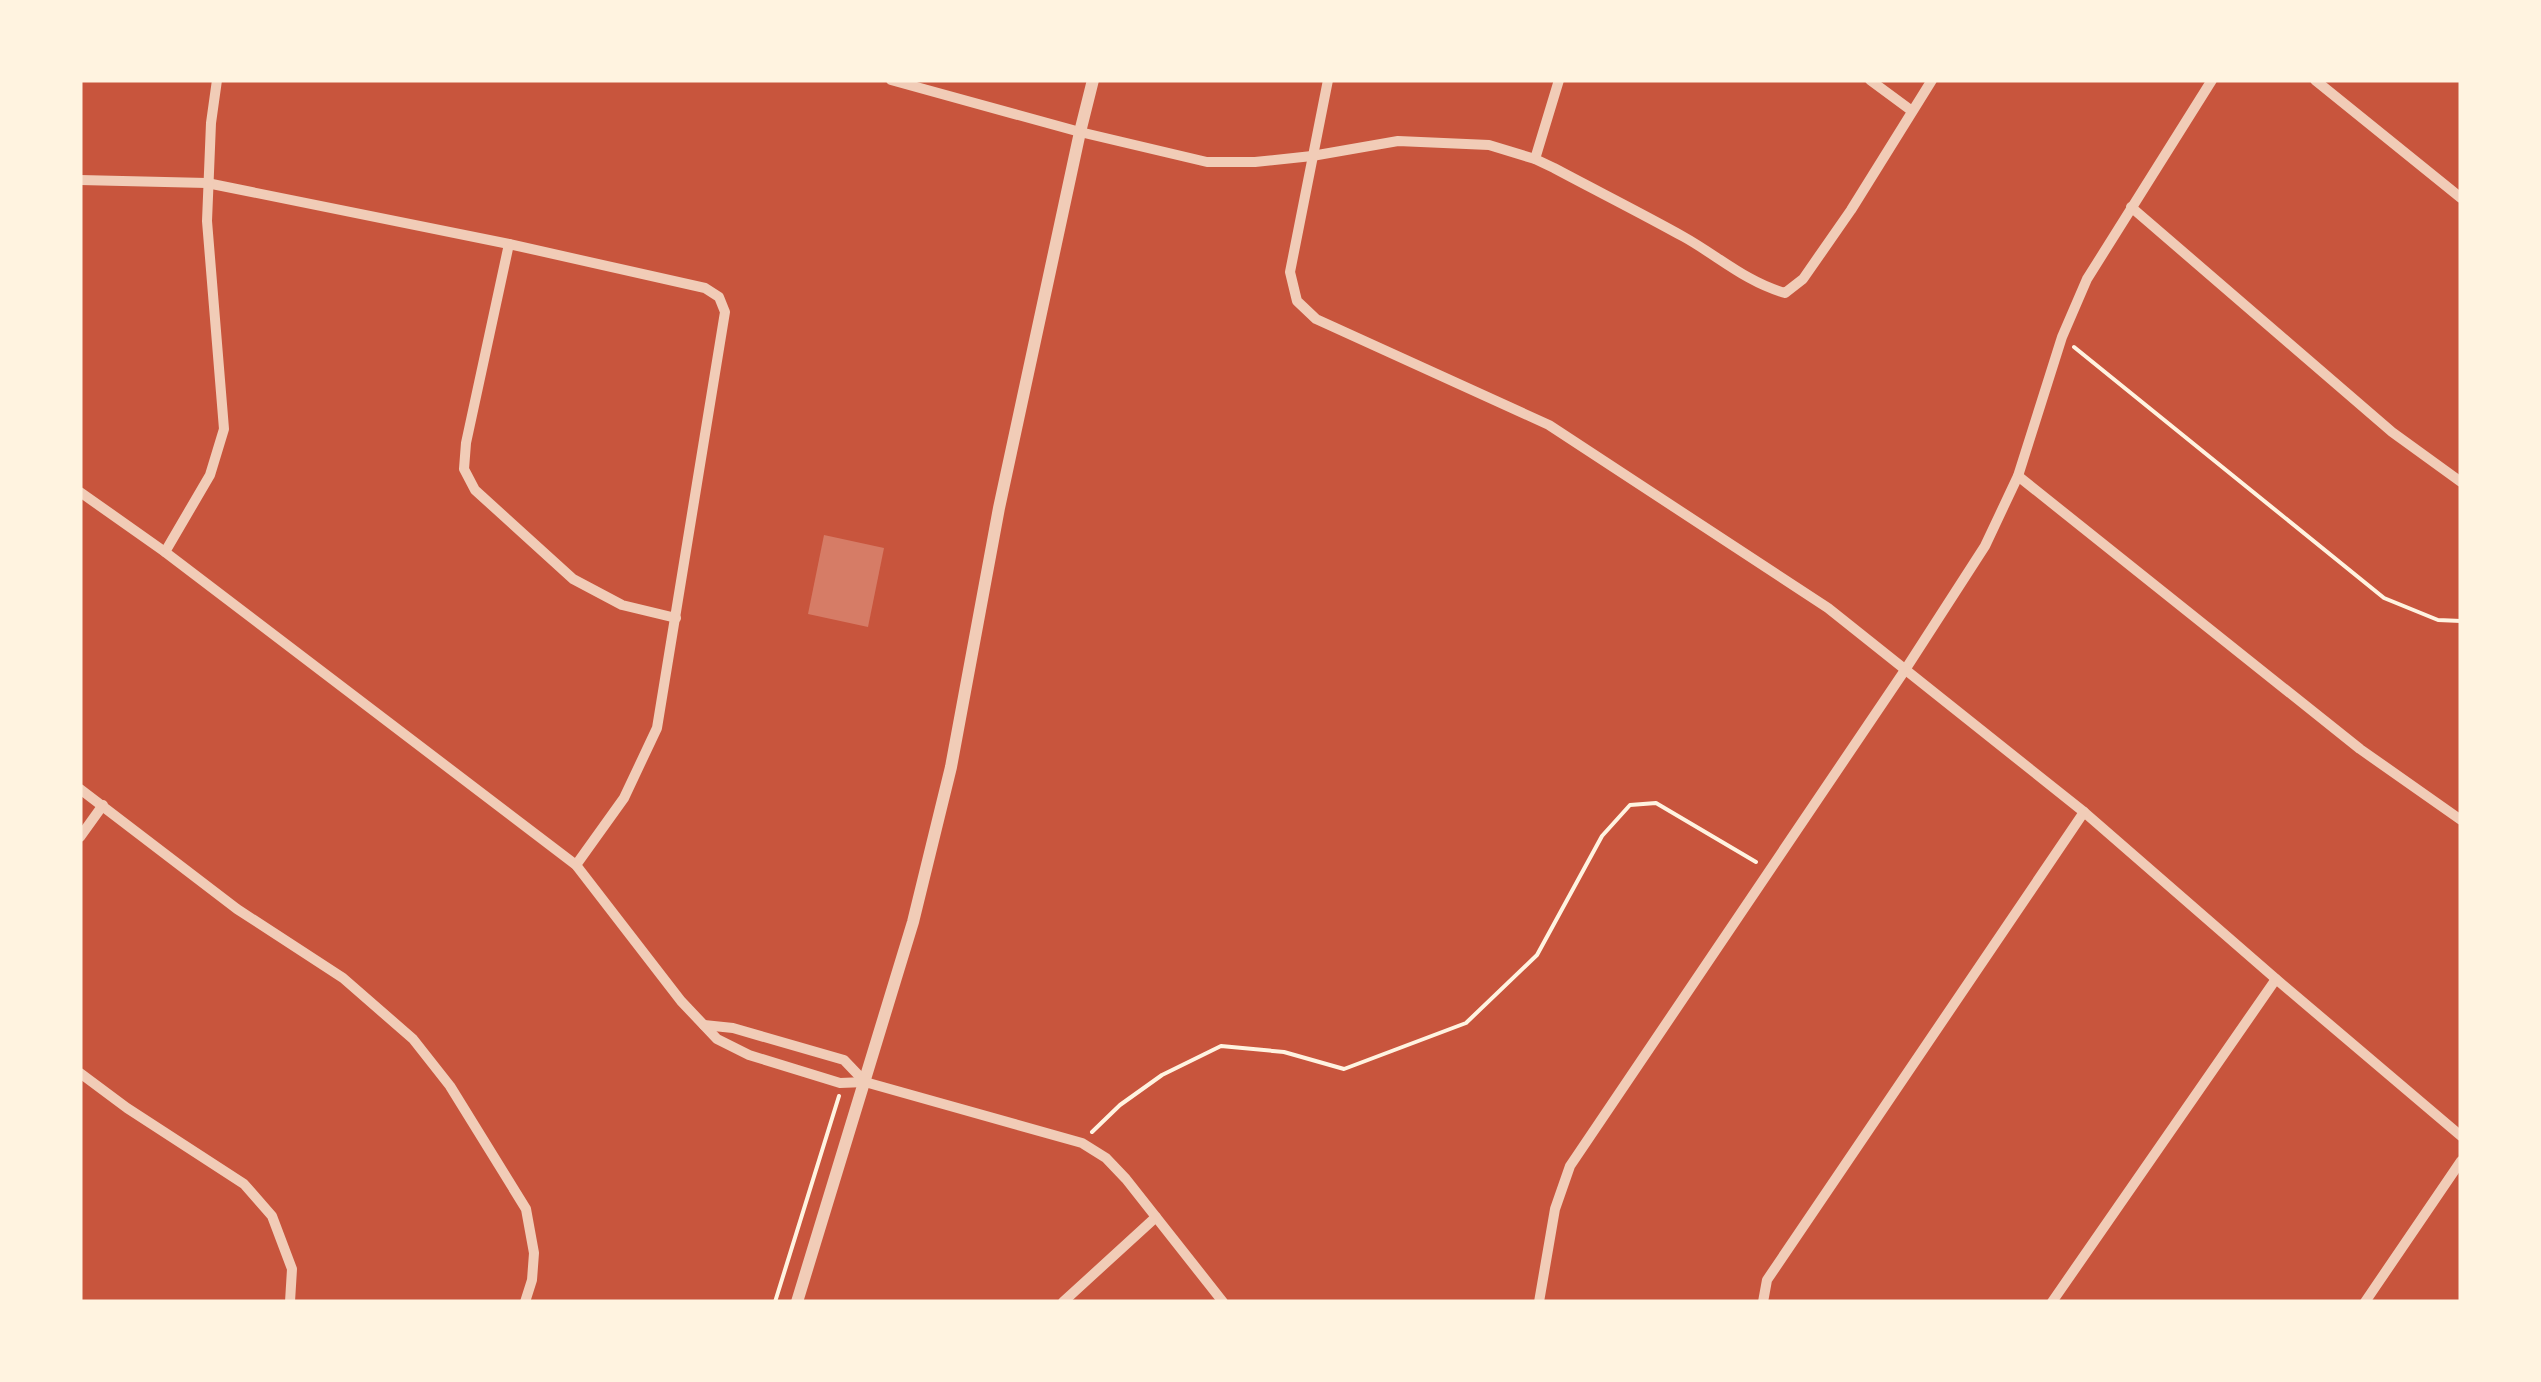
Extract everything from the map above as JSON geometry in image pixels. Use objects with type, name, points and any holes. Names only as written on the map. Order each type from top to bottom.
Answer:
[{"type":"street","points":[[166,552],[210,475],[224,429],[207,222],[217,80]]},
{"type":"street","points":[[892,80],[1207,162],[1255,162],[1398,142],[1489,146],[1535,159],[1688,239],[1734,271],[1785,293],[1803,279],[1852,210],[1932,80]]},
{"type":"street","points":[[798,1302],[913,922],[951,768],[999,508],[1093,80]]},
{"type":"street","points":[[1328,80],[1290,272],[1296,300],[1316,320],[1549,426],[1828,608],[2084,812],[2461,1136]]},
{"type":"street","points":[[1535,159],[1559,80]]},
{"type":"street","points":[[1870,80],[1912,111]]},
{"type":"street","points":[[1538,1302],[1554,1209],[1570,1166],[1985,546],[2018,476],[2062,336],[2087,279],[2212,80]]},
{"type":"street","points":[[2316,80],[2461,198]]},
{"type":"street","points":[[80,180],[207,183],[509,244],[704,288],[719,298],[725,312],[658,728],[624,798],[576,865]]},
{"type":"street","points":[[2131,207],[2392,432],[2461,482]]},
{"type":"street","points":[[509,244],[464,468],[474,490],[573,579],[622,606],[676,618]]},
{"type":"street","points":[[2018,476],[2360,748],[2461,820]]},
{"type":"street","points":[[80,492],[166,552],[576,865],[680,1001],[717,1039],[748,1055],[840,1083],[865,1082],[1082,1143],[1106,1158],[1126,1179],[1222,1302]]},
{"type":"street","points":[[80,789],[237,909],[343,978],[413,1039],[450,1086],[526,1209],[534,1252],[525,1302]]},
{"type":"street","points":[[80,838],[103,805]]},
{"type":"street","points":[[1763,1302],[1767,1280],[2084,812]]},
{"type":"street","points":[[2052,1302],[2276,979]]},
{"type":"street","points":[[702,1024],[733,1028],[844,1060],[865,1082]]},
{"type":"street","points":[[80,1073],[244,1184],[272,1216],[292,1269],[290,1302]]},
{"type":"street","points":[[2365,1302],[2461,1161]]},
{"type":"street","points":[[1062,1302],[1156,1216]]},
{"type":"path","points":[[2062,336],[2384,598],[2438,620],[2461,621]]},
{"type":"path","points":[[1082,1143],[1120,1104],[1162,1076],[1221,1046],[1284,1052],[1344,1068],[1466,1023],[1538,955],[1602,836],[1630,805],[1656,803],[1769,870]]},
{"type":"path","points":[[775,1302],[840,1092],[865,1082]]},
{"type":"building","points":[[824,535],[884,548],[868,627],[808,614]]}]
